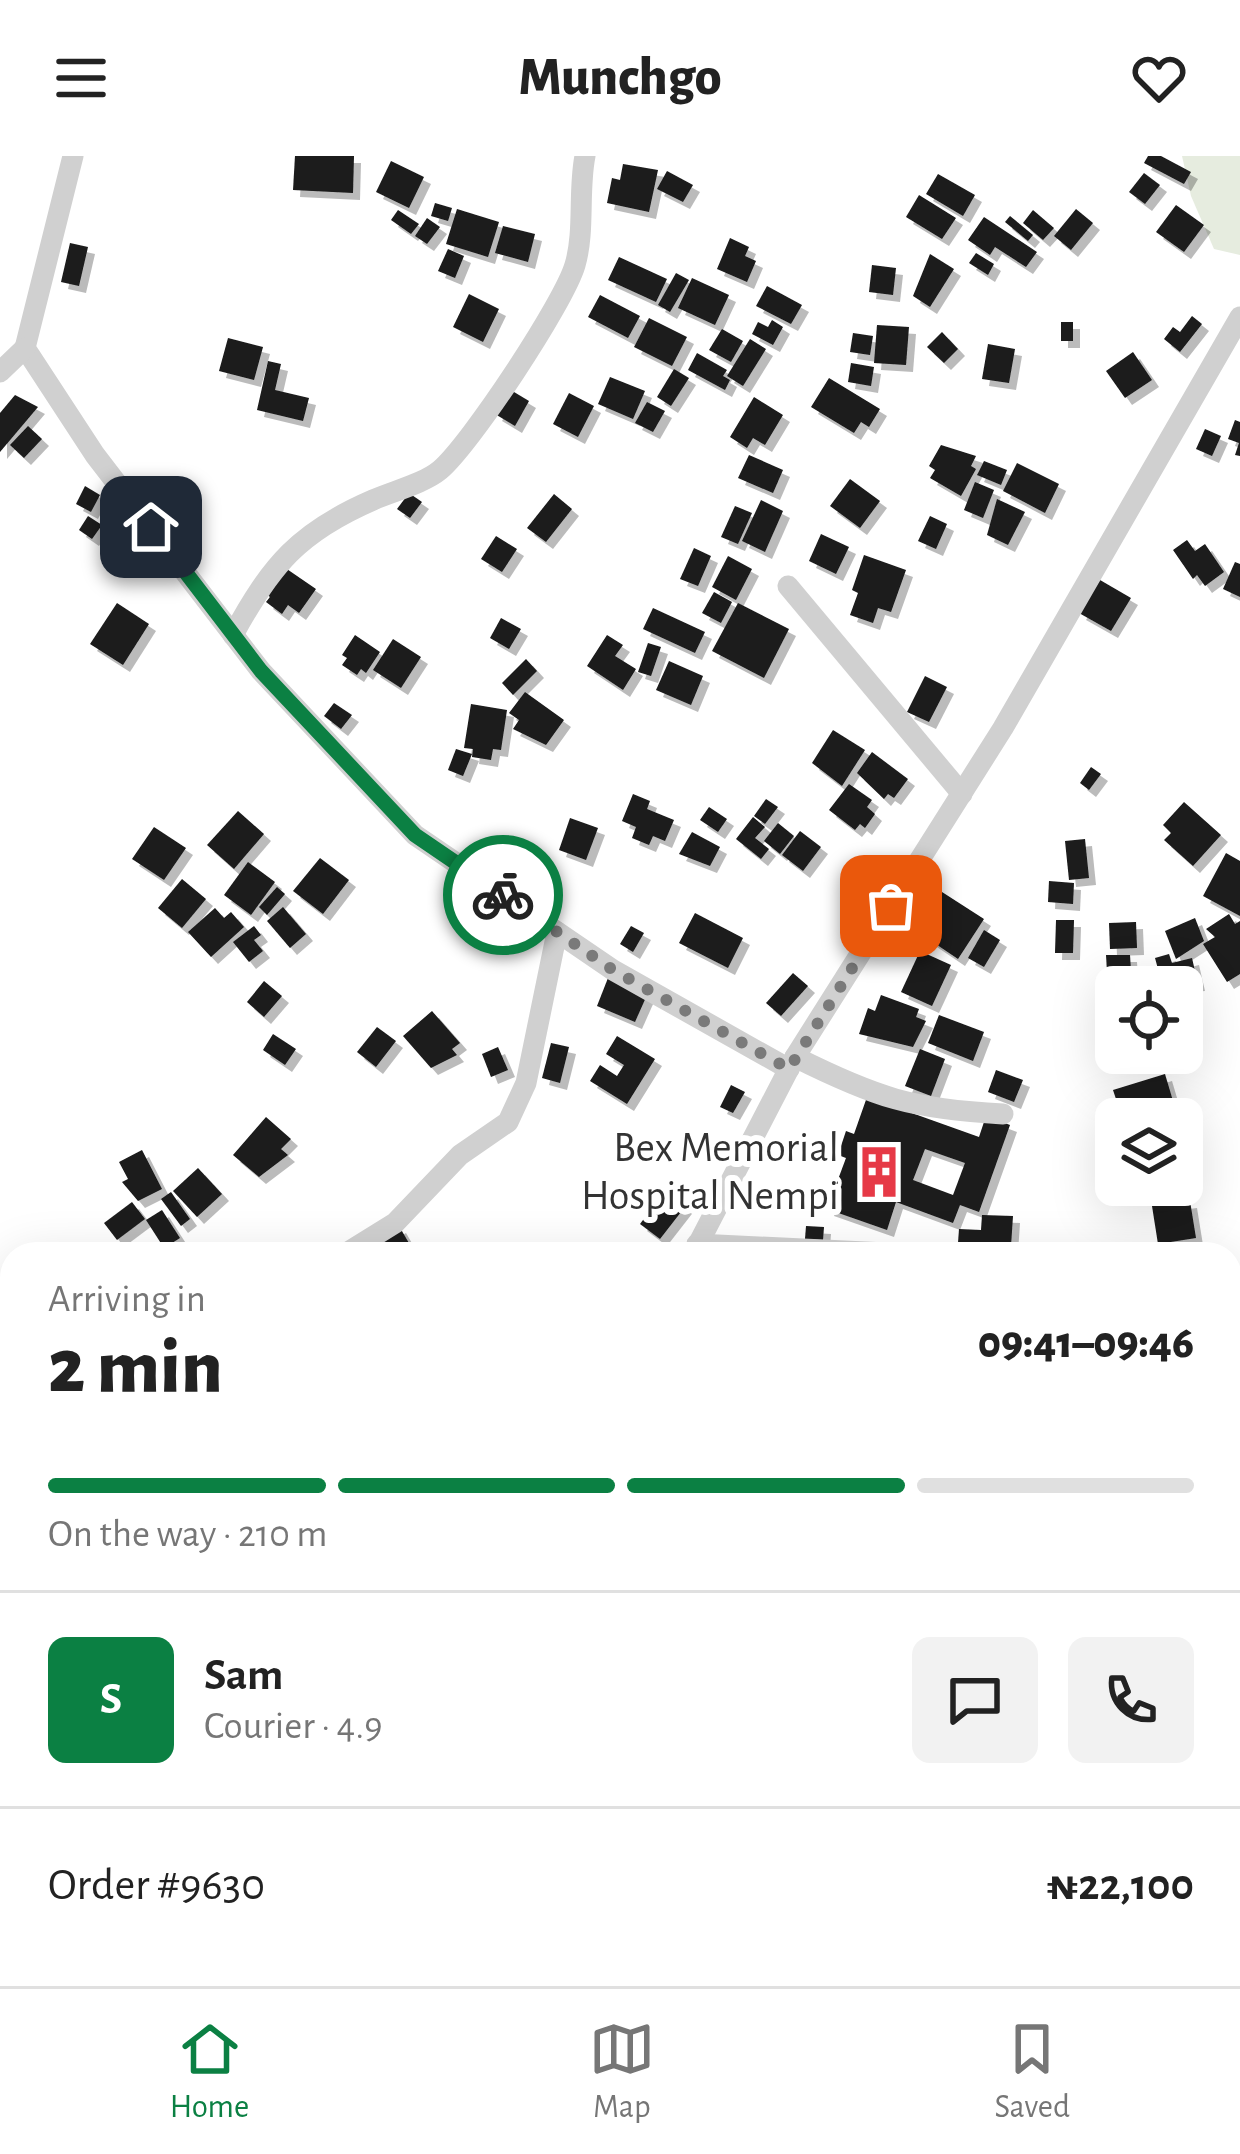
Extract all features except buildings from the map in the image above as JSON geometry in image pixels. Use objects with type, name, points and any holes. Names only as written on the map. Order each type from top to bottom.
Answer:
[{"type":"street","points":[[0,371],[25,348],[73,156]]},
{"type":"street","points":[[233,635],[259,589],[296,542],[337,515],[439,471],[495,398],[554,312],[576,263],[585,156]]},
{"type":"street","points":[[699,1242],[792,1063],[962,794],[1240,317]]},
{"type":"street","points":[[25,348],[95,454],[233,635],[415,835],[613,970],[792,1063],[920,1109],[1003,1114]]},
{"type":"street","points":[[788,586],[962,794]]},
{"type":"street","points":[[364,1242],[395,1223],[460,1155],[508,1122],[526,1083],[557,932]]},
{"type":"shaded area","points":[[1182,156],[1240,156],[1240,255],[1214,249],[1191,196]]},
{"type":"way so far","points":[[503,895],[613,970],[789,1069],[891,906]]},
{"type":"place","name":"Bex Memorial Hospital Nempi","points":[[879,1172]]},
{"type":"route","points":[[151,527],[261,671],[415,835],[503,895]]}]
